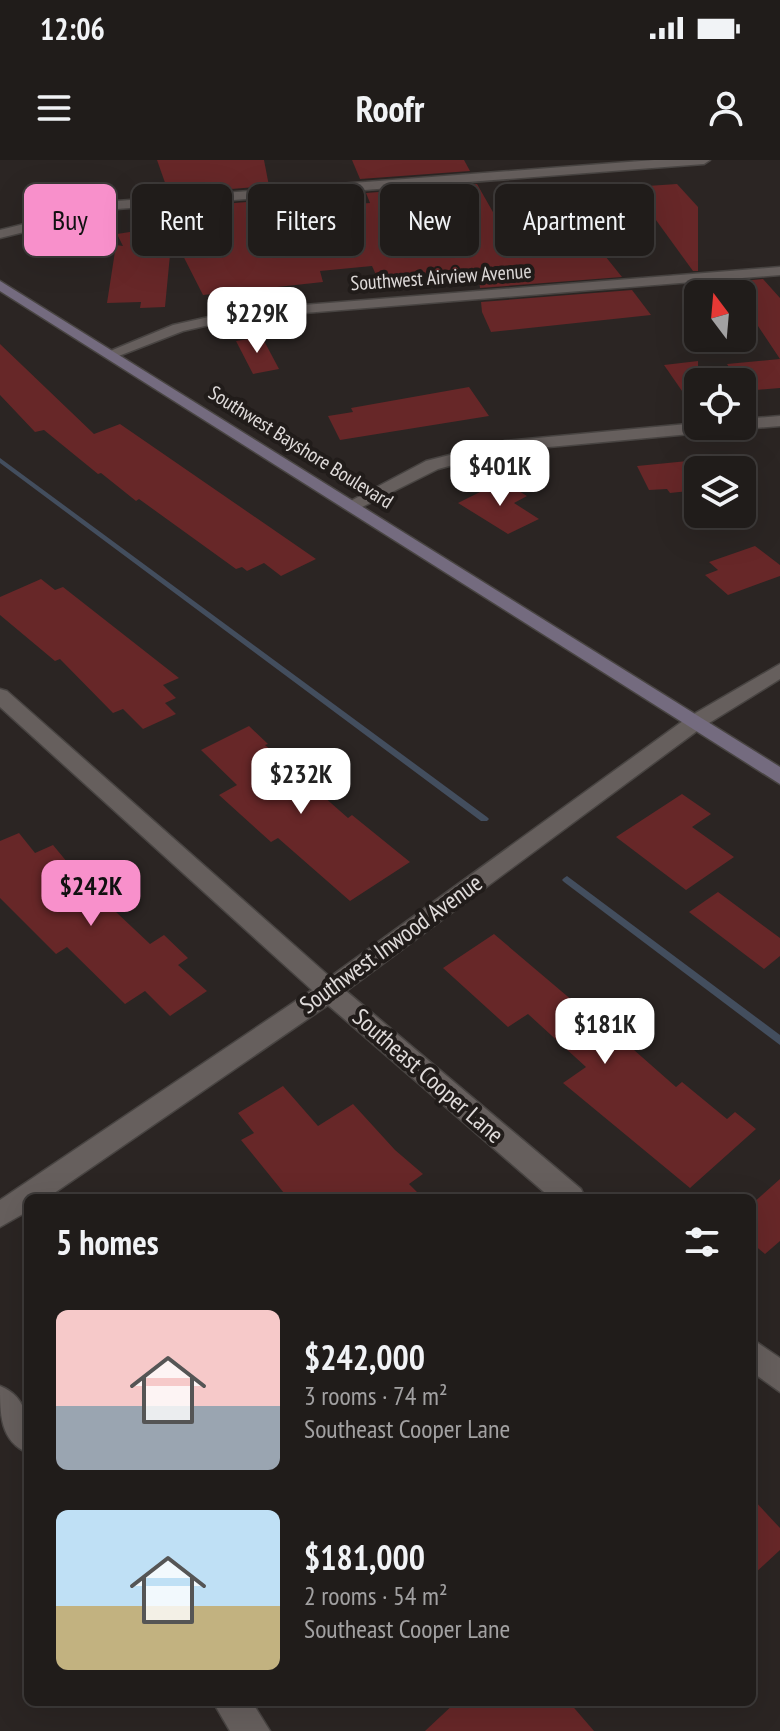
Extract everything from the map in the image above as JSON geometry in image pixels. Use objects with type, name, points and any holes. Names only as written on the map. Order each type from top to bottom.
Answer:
[{"type":"street","points":[[0,234],[48,219],[117,205],[704,160]]},
{"type":"street","name":"Southwest Airview Avenue","points":[[111,354],[178,328],[240,314],[780,271]]},
{"type":"street","name":"Southwest Bayshore Boulevard","points":[[0,285],[780,777]]},
{"type":"street","points":[[756,423],[780,421]]},
{"type":"street","points":[[352,505],[432,465],[505,446],[684,430]]},
{"type":"street","name":"Southwest Inwood Avenue","points":[[31,1194],[329,991],[694,723],[780,670]]},
{"type":"street","name":"Southeast Cooper Lane","points":[[0,696],[329,991],[566,1194]]},
{"type":"street","name":"Southwest Inwood Avenue","points":[[0,1215],[24,1199]]},
{"type":"street","points":[[756,1356],[780,1377]]},
{"type":"street","points":[[0,1401],[24,1433]]},
{"type":"street","points":[[233,1706],[252,1731]]},
{"type":"building","points":[[157,160],[264,160],[269,184],[248,184],[248,188],[232,189],[232,184],[165,184]]},
{"type":"building","points":[[352,160],[464,160],[470,171],[360,179]]},
{"type":"building","points":[[677,184],[698,207],[698,271],[693,271],[654,217],[654,186]]},
{"type":"building","points":[[479,188],[495,216],[495,256],[605,256],[622,277],[480,288],[478,270],[377,277],[372,266],[320,271],[323,282],[203,295],[183,256],[232,256],[232,203],[248,202],[248,256],[364,256],[364,203],[370,203],[366,193],[380,192],[380,256],[479,256]]},
{"type":"building","points":[[132,232],[132,256],[170,256],[165,307],[140,308],[141,302],[107,303],[116,245],[123,246],[117,234]]},
{"type":"building","points":[[763,279],[780,298],[780,359],[756,323],[756,280],[752,280]]},
{"type":"building","points":[[632,290],[651,315],[491,332],[482,312],[481,302]]},
{"type":"building","points":[[262,337],[279,369],[253,374],[236,341]]},
{"type":"building","points":[[0,344],[94,434],[120,424],[316,559],[281,576],[264,563],[247,571],[242,567],[236,569],[139,499],[136,501],[44,430],[35,432],[0,395]]},
{"type":"building","points":[[780,359],[780,388],[756,390],[756,368],[730,368],[727,364]]},
{"type":"building","points":[[698,361],[698,368],[684,368],[684,394],[664,365]]},
{"type":"building","points":[[469,387],[489,416],[340,440],[328,416],[353,412],[351,408]]},
{"type":"building","points":[[684,461],[684,492],[649,490],[637,466]]},
{"type":"building","points":[[502,481],[527,496],[514,503],[539,519],[508,534],[458,503]]},
{"type":"building","points":[[755,546],[780,565],[780,576],[728,595],[705,575],[718,570],[709,562]]},
{"type":"building","points":[[41,579],[55,590],[63,587],[179,678],[163,685],[176,698],[165,703],[176,714],[143,729],[123,709],[113,713],[60,659],[55,661],[0,615],[0,597]]},
{"type":"building","points":[[249,726],[268,744],[265,745],[348,818],[352,815],[410,862],[350,901],[278,838],[271,842],[219,795],[237,785],[201,750]]},
{"type":"building","points":[[682,794],[711,814],[692,827],[734,857],[686,890],[616,837]]},
{"type":"building","points":[[19,833],[35,853],[53,845],[82,880],[150,944],[164,935],[188,958],[178,965],[207,991],[170,1016],[145,991],[125,1004],[67,947],[56,954],[0,898],[0,841]]},
{"type":"building","points":[[718,892],[780,938],[780,956],[764,969],[689,912]]},
{"type":"building","points":[[494,934],[580,1007],[583,1005],[676,1087],[682,1082],[727,1119],[735,1112],[756,1129],[690,1188],[563,1083],[586,1067],[528,1014],[508,1027],[443,968]]},
{"type":"building","points":[[283,1086],[318,1126],[353,1104],[395,1150],[423,1174],[409,1184],[419,1194],[285,1194],[241,1140],[254,1133],[238,1113]]},
{"type":"building","points":[[780,1179],[780,1241],[765,1254],[756,1246],[756,1200]]},
{"type":"building","points":[[756,1502],[780,1528],[780,1550],[756,1572]]},
{"type":"building","points":[[452,1706],[572,1706],[594,1731],[425,1731]]},
{"type":"waterway","points":[[0,460],[484,819]]},
{"type":"waterway","points":[[567,880],[780,1041]]}]
